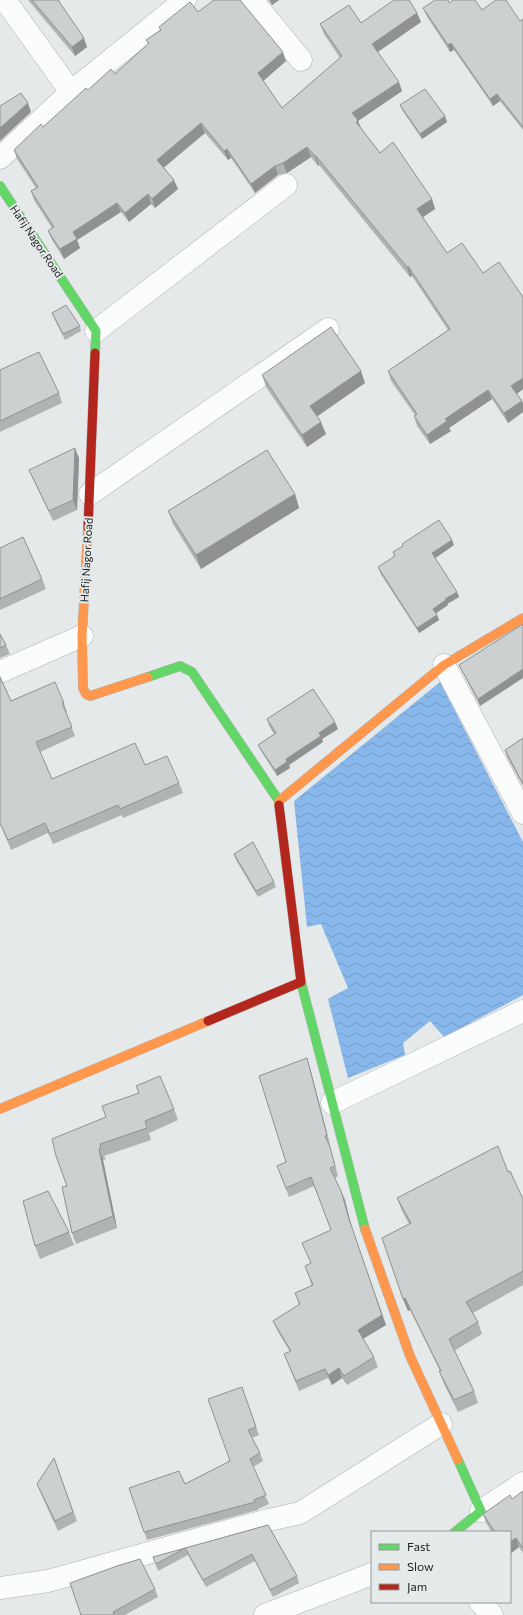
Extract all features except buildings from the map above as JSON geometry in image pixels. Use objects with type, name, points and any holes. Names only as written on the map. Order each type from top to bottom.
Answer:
[{"type":"street","points":[[5,0],[71,92]]},
{"type":"street","points":[[0,158],[71,92],[185,0]]},
{"type":"street","points":[[252,0],[301,60]]},
{"type":"street","points":[[96,332],[286,185]]},
{"type":"street","name":"Hafij Nagor Road","points":[[0,186],[88,317],[96,332],[90,494],[82,636],[83,688],[86,694],[90,696],[180,666],[192,672],[279,800]]},
{"type":"street","points":[[90,494],[328,329]]},
{"type":"street","points":[[481,1511],[410,1356],[367,1232],[301,982],[279,800],[444,665],[523,618]]},
{"type":"street","points":[[0,672],[82,636]]},
{"type":"street","points":[[444,665],[523,813]]},
{"type":"street","points":[[0,1109],[301,982]]},
{"type":"street","points":[[332,1103],[523,1011]]},
{"type":"street","points":[[0,1588],[48,1581],[209,1536],[300,1513],[441,1424]]},
{"type":"street","points":[[456,1531],[481,1511],[523,1483]]},
{"type":"street","points":[[265,1615],[371,1574]]},
{"type":"street","points":[[481,1603],[492,1615]]},
{"type":"water","points":[[440,682],[523,842],[523,995],[444,1037],[430,1021],[403,1043],[405,1055],[348,1078],[328,999],[348,988],[321,924],[307,927],[294,801]]},
{"type":"traffic: fast","points":[[0,186],[96,331],[95,353]]},
{"type":"traffic: fast","points":[[148,677],[180,666],[192,672],[279,801]]},
{"type":"traffic: fast","points":[[301,982],[365,1229]]},
{"type":"traffic: fast","points":[[456,1531],[481,1511],[458,1460]]},
{"type":"traffic: slow","points":[[88,528],[82,636],[83,688],[86,694],[90,696],[148,677]]},
{"type":"traffic: slow","points":[[279,805],[279,801],[444,665],[523,618]]},
{"type":"traffic: slow","points":[[0,1109],[208,1021]]},
{"type":"traffic: slow","points":[[365,1229],[410,1356],[458,1460]]},
{"type":"traffic: jam","points":[[88,528],[95,353]]},
{"type":"traffic: jam","points":[[208,1021],[301,982],[279,805]]}]
